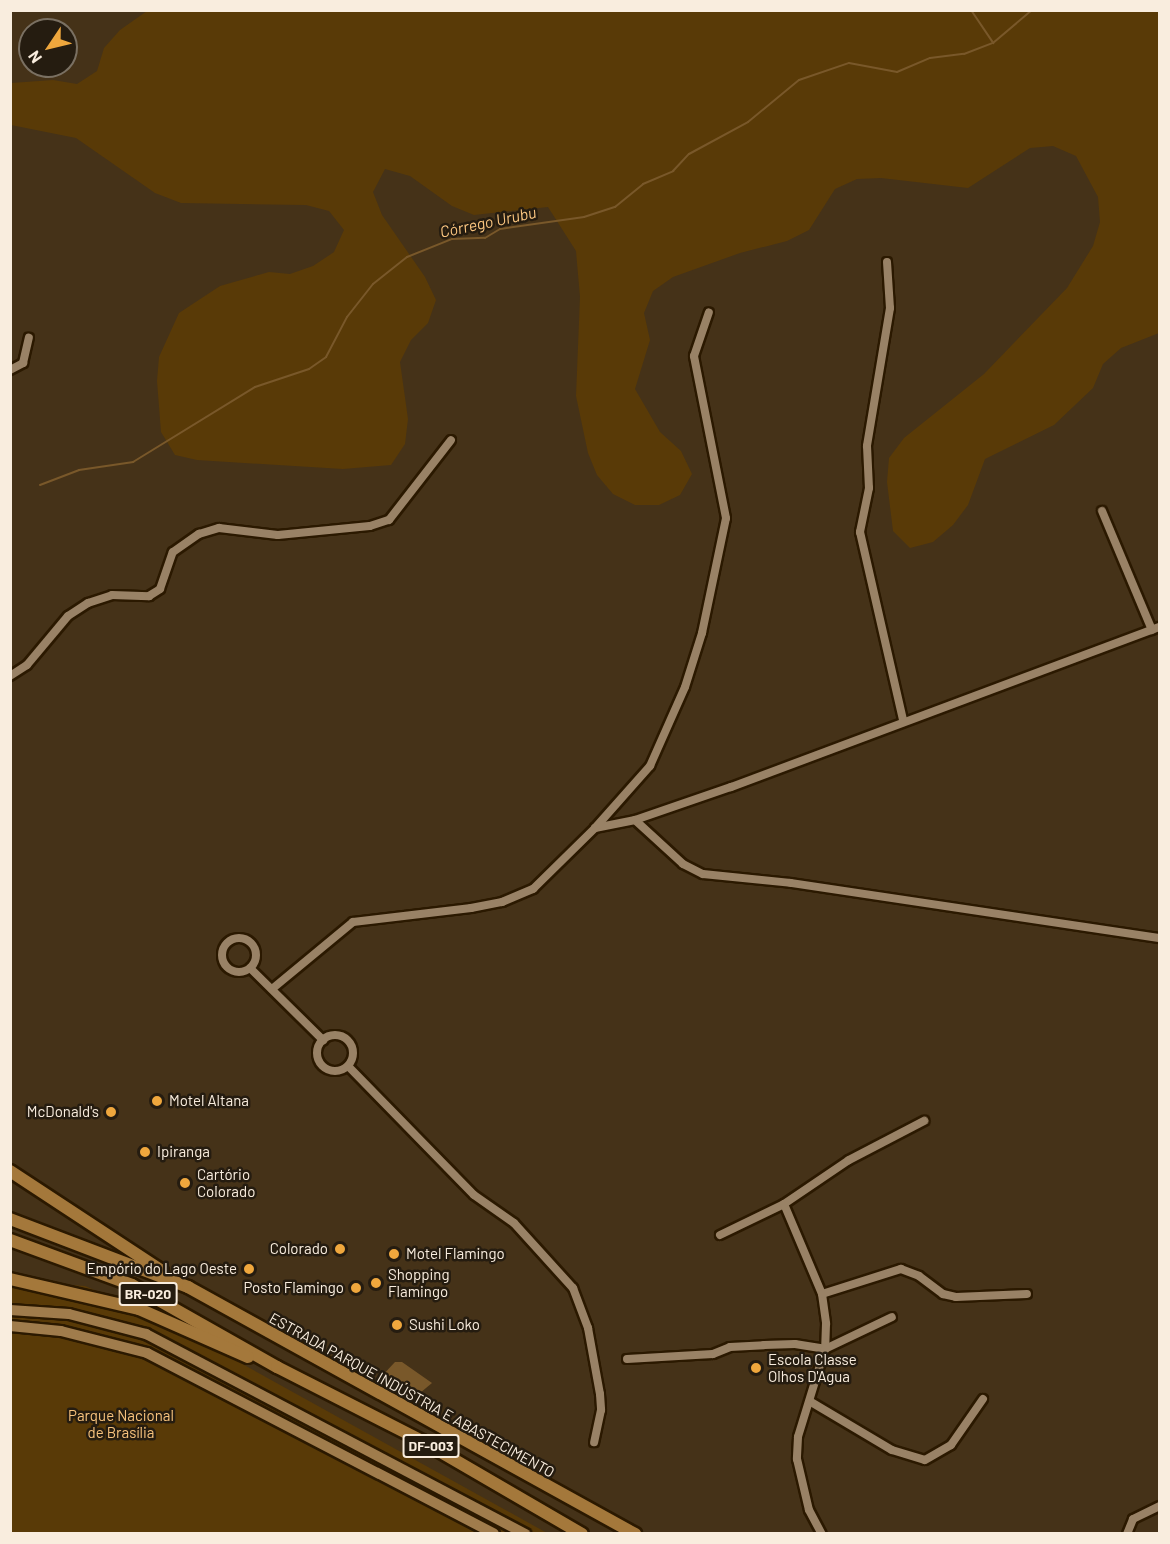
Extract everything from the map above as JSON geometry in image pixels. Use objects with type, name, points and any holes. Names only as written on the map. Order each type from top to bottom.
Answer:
[{"type":"highway","points":[[10,1171],[176,1281]]},
{"type":"highway","name":"BR-020","points":[[10,1219],[176,1281]]},
{"type":"highway","name":"BR-020","points":[[10,1240],[132,1285],[277,1367]]},
{"type":"highway","points":[[10,1279],[139,1309],[277,1367]]},
{"type":"highway","name":"ESTRADA PARQUE INDÚSTRIA E ABASTECIMENTO","points":[[176,1281],[635,1533]]},
{"type":"highway","name":"DF-003","points":[[277,1367],[422,1441],[582,1533]]},
{"type":"main road","points":[[10,1311],[69,1314],[146,1334],[526,1533]]},
{"type":"main road","points":[[10,1326],[61,1330],[147,1353],[494,1533]]},
{"type":"street","points":[[887,262],[891,286],[888,326],[867,446],[869,488],[860,532],[903,720]]},
{"type":"street","points":[[272,989],[353,922],[471,908],[519,896],[549,876],[645,775],[657,752],[692,665],[724,536],[726,500],[694,356],[710,312]]},
{"type":"street","points":[[10,370],[23,363],[29,338]]},
{"type":"street","points":[[10,676],[27,665],[63,621],[88,603],[112,595],[149,596],[160,590],[173,552],[199,534],[219,528],[278,535],[370,526],[389,520],[451,440]]},
{"type":"street","points":[[595,828],[635,820],[1156,628],[1102,511]]},
{"type":"street","points":[[635,820],[683,864],[703,874],[791,882],[1160,938]]},
{"type":"street","points":[[244,938],[255,948],[250,968],[238,972],[226,966],[222,950],[230,939],[244,938]]},
{"type":"street","points":[[250,968],[323,1040]]},
{"type":"street","points":[[336,1035],[348,1040],[353,1053],[348,1066],[336,1071],[323,1066],[317,1053],[323,1040],[336,1035]]},
{"type":"street","points":[[348,1066],[474,1195],[514,1223],[573,1287],[588,1328],[600,1394],[601,1410],[594,1442]]},
{"type":"street","points":[[720,1235],[784,1204],[849,1160],[924,1121]]},
{"type":"street","points":[[784,1204],[822,1294],[825,1349],[811,1402],[798,1437],[797,1459],[808,1510],[822,1533]]},
{"type":"street","points":[[822,1294],[901,1269],[919,1276],[943,1294],[956,1297],[1027,1294]]},
{"type":"street","points":[[627,1359],[713,1354],[730,1347],[764,1345],[795,1344],[825,1349],[892,1317]]},
{"type":"street","points":[[811,1402],[892,1450],[925,1460],[951,1445],[983,1399]]},
{"type":"street","points":[[1127,1532],[1133,1519],[1160,1506]]},
{"type":"green space","points":[[147,11],[1159,11],[1159,333],[1121,348],[1103,364],[1093,388],[1054,425],[985,459],[968,505],[953,525],[933,542],[910,548],[893,531],[887,482],[889,458],[904,438],[984,374],[1067,288],[1093,246],[1100,222],[1098,197],[1076,156],[1053,146],[1030,148],[968,188],[881,178],[857,179],[835,189],[809,230],[787,241],[740,253],[673,277],[653,291],[644,313],[650,340],[635,389],[660,432],[681,451],[692,474],[680,495],[659,505],[635,505],[613,494],[597,475],[588,453],[576,396],[580,297],[576,251],[548,207],[474,215],[452,206],[410,176],[385,169],[373,192],[382,215],[425,277],[436,300],[428,323],[411,340],[400,362],[408,419],[405,444],[391,465],[343,469],[197,460],[175,455],[161,432],[157,381],[159,357],[179,313],[220,286],[269,272],[290,274],[313,266],[334,252],[344,230],[329,211],[306,205],[181,203],[155,193],[76,138],[11,125],[11,83],[53,80],[77,84],[97,71],[104,48],[120,30]]},
{"type":"green space","name":"Parque Nacional de Brasília","points":[[27,1282],[85,1286],[163,1320],[547,1533],[11,1534],[11,1284]]},
{"type":"shaded area","points":[[395,1362],[402,1362],[432,1383],[420,1393],[381,1377]]},
{"type":"waterway","points":[[971,10],[993,43]]},
{"type":"waterway","name":"Córrego Urubu","points":[[40,485],[79,470],[133,462],[255,387],[309,369],[326,357],[347,317],[373,284],[407,257],[452,239],[485,238],[500,229],[584,217],[615,207],[643,184],[673,171],[689,154],[748,122],[799,80],[849,63],[897,72],[930,58],[964,54],[993,43],[1032,10]]},
{"type":"place","name":"Motel Altana","points":[[157,1101]]},
{"type":"place","name":"McDonald's","points":[[111,1112]]},
{"type":"place","name":"Ipiranga","points":[[145,1152]]},
{"type":"place","name":"Cartório Colorado","points":[[185,1183]]},
{"type":"place","name":"Colorado","points":[[340,1249]]},
{"type":"place","name":"Motel Flamingo","points":[[394,1254]]},
{"type":"place","name":"Empório do Lago Oeste","points":[[249,1269]]},
{"type":"place","name":"Shopping Flamingo","points":[[376,1283]]},
{"type":"place","name":"Posto Flamingo","points":[[356,1288]]},
{"type":"place","name":"Sushi Loko","points":[[397,1325]]},
{"type":"place","name":"Escola Classe Olhos D'Agua","points":[[756,1368]]}]
